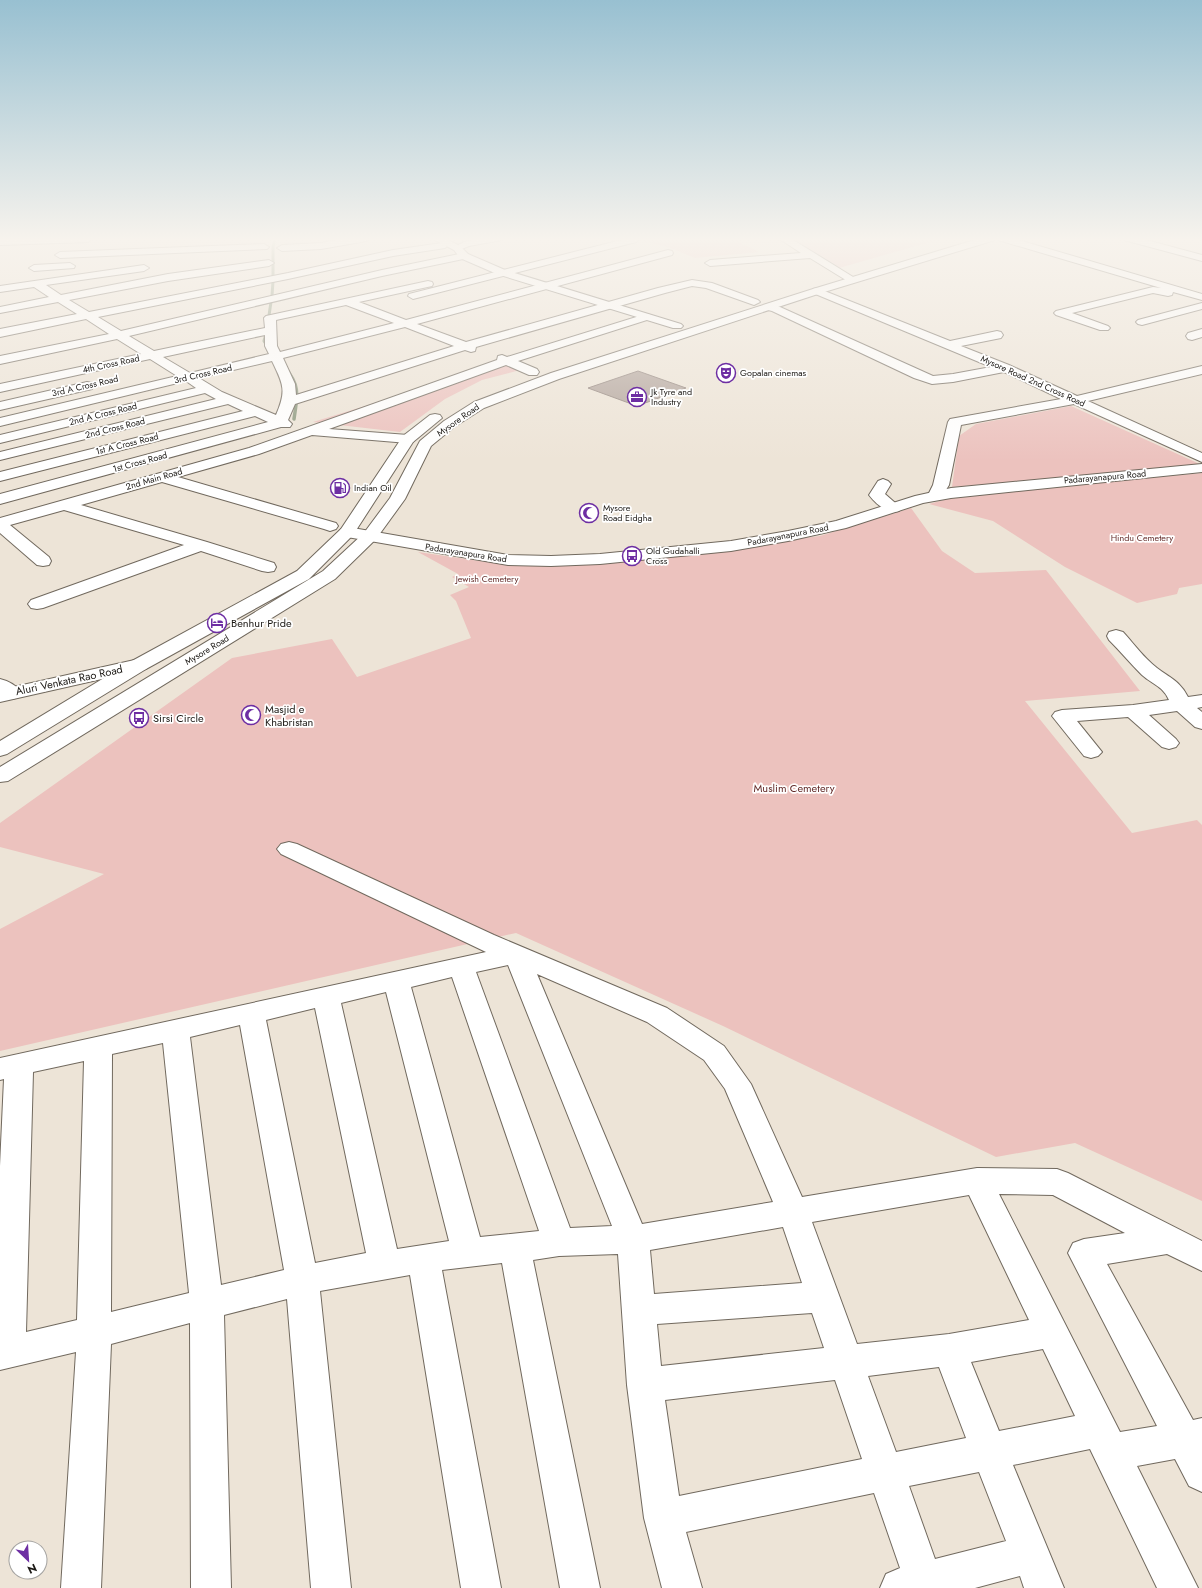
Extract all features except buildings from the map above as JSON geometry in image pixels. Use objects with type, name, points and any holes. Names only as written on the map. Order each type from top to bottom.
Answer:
[{"type":"main road","points":[[83,312],[207,389],[280,423],[308,432],[408,439]]},
{"type":"main road","points":[[0,333],[108,312]]},
{"type":"main road","points":[[0,357],[119,335],[215,312]]},
{"type":"main road","points":[[280,423],[289,401],[288,369],[275,349],[270,330],[270,318],[297,312]]},
{"type":"main road","points":[[375,312],[385,316],[406,329],[424,330],[491,312]]},
{"type":"main road","points":[[369,320],[399,312]]},
{"type":"main road","points":[[406,329],[459,312]]},
{"type":"main road","points":[[289,401],[582,312]]},
{"type":"main road","points":[[630,312],[677,326]]},
{"type":"main road","name":"Mysore Road","points":[[518,377],[722,312]]},
{"type":"main road","name":"Mysore Road","points":[[0,776],[329,575],[370,536],[397,499],[425,444],[449,424],[479,405],[554,376],[749,312]]},
{"type":"main road","points":[[781,312],[918,376],[932,380],[953,378],[1005,368]]},
{"type":"main road","name":"Mysore Road 2nd Cross Road","points":[[868,312],[1005,368],[1202,458]]},
{"type":"main road","points":[[1064,312],[1060,313],[1104,328]]},
{"type":"main road","points":[[1142,322],[1172,312]]},
{"type":"main road","name":"2nd Main Road","points":[[0,524],[254,451],[506,361],[646,317]]},
{"type":"main road","points":[[0,357],[106,326]]},
{"type":"main road","name":"3rd Cross Road","points":[[0,422],[188,377],[275,349],[406,329]]},
{"type":"main road","name":"4th Cross Road","points":[[0,388],[270,330]]},
{"type":"main road","points":[[424,330],[533,372]]},
{"type":"main road","points":[[444,338],[459,333]]},
{"type":"main road","points":[[948,345],[997,334]]},
{"type":"main road","points":[[122,349],[152,342]]},
{"type":"main road","points":[[422,345],[484,369]]},
{"type":"main road","points":[[0,357],[32,382],[68,406]]},
{"type":"main road","points":[[156,370],[171,366]]},
{"type":"main road","points":[[936,495],[941,485],[955,422],[1076,400],[1202,370]]},
{"type":"main road","name":"3rd A Cross Road","points":[[0,406],[96,384]]},
{"type":"main road","name":"2nd A Cross Road","points":[[0,439],[207,389]]},
{"type":"main road","name":"2nd Cross Road","points":[[0,456],[229,400]]},
{"type":"main road","name":"Mysore Road","points":[[0,750],[139,665],[303,575],[408,439],[447,409]]},
{"type":"main road","name":"1st A Cross Road","points":[[0,477],[254,412]]},
{"type":"main road","name":"1st Cross Road","points":[[0,499],[280,423]]},
{"type":"main road","name":"Padarayanapura Road","points":[[162,477],[338,529],[508,560],[543,561],[594,560],[759,542],[840,525],[936,495],[966,490],[1202,468]]},
{"type":"main road","points":[[883,484],[878,495],[893,508]]},
{"type":"main road","points":[[64,505],[201,545],[268,567]]},
{"type":"main road","points":[[0,524],[43,560]]},
{"type":"main road","points":[[37,604],[201,545]]},
{"type":"main road","points":[[1116,636],[1141,664],[1176,691],[1181,704],[1202,723]]},
{"type":"main road","name":"Aluri Venkata Rao Road","points":[[4,691],[139,665]]},
{"type":"main road","points":[[1091,752],[1062,716],[1133,711],[1202,701]]},
{"type":"main road","points":[[1133,711],[1169,743]]},
{"type":"main road","points":[[289,849],[516,954],[657,1015],[714,1053],[737,1084],[792,1212],[886,1472],[912,1585],[1037,1571],[949,1350]]},
{"type":"main road","points":[[516,954],[9,1067],[4,1353],[332,1273],[468,1252],[559,1242],[633,1239],[977,1181],[1058,1182],[1202,1257]]},
{"type":"main road","points":[[516,954],[633,1239],[645,1385],[663,1518],[682,1588]]},
{"type":"main road","points":[[461,966],[559,1242]]},
{"type":"main road","points":[[396,981],[468,1252]]},
{"type":"main road","points":[[326,996],[384,1264]]},
{"type":"main road","points":[[251,1013],[302,1280],[331,1588]]},
{"type":"main road","points":[[175,1030],[207,1304],[211,1588]]},
{"type":"main road","points":[[81,1588],[94,1332],[98,1047]]},
{"type":"main road","points":[[977,1181],[1178,1588]]},
{"type":"main road","points":[[1170,1240],[1084,1253],[1193,1438],[1202,1473]]},
{"type":"main road","points":[[515,1248],[580,1588]]},
{"type":"main road","points":[[424,1260],[481,1588]]},
{"type":"main road","points":[[639,1310],[823,1297]]},
{"type":"main road","points":[[645,1385],[949,1350],[1051,1332]]},
{"type":"main road","points":[[663,1518],[989,1451],[1105,1440],[1193,1438]]},
{"type":"green space","points":[[505,363],[520,370],[482,380],[445,399],[400,432],[313,422]]},
{"type":"green space","points":[[1071,406],[1202,465],[952,487],[959,436],[976,424]]},
{"type":"green space","name":"Hindu Cemetery","points":[[1202,473],[1202,584],[1179,588],[1177,594],[1137,603],[1065,567],[993,521],[929,504],[947,499],[1060,486]]},
{"type":"green space","name":"Muslim Cemetery","points":[[911,508],[942,551],[975,573],[1046,570],[1140,691],[1025,701],[1132,833],[1197,820],[1202,825],[1202,1201],[1075,1143],[996,1157],[723,1026],[516,933],[0,1051],[0,929],[104,874],[0,847],[0,823],[232,658],[332,639],[357,677],[471,638],[456,601],[450,595],[469,587],[452,577],[458,574],[418,552],[500,564],[570,564],[627,561],[820,536]]},
{"type":"waterway","points":[[268,322],[269,312]]},
{"type":"waterway","points":[[266,334],[264,341],[269,349]]},
{"type":"waterway","points":[[285,368],[294,380],[296,386],[297,398],[294,419]]},
{"type":"place","name":"Gopalan cinemas","points":[[726,373]]},
{"type":"place","name":"Jk Tyre and Industry","points":[[637,397]]},
{"type":"place","name":"Indian Oil","points":[[340,488]]},
{"type":"place","name":"Mysore Road Eidgha","points":[[589,513]]},
{"type":"place","name":"Old Gudahalli Cross","points":[[632,556]]},
{"type":"place","name":"Benhur Pride","points":[[217,623]]},
{"type":"place","name":"Masjid e Khabristan","points":[[251,715]]},
{"type":"place","name":"Sirsi Circle","points":[[139,718]]},
{"type":"park label","name":"Jewish Cemetery","points":[[487,579]]}]
